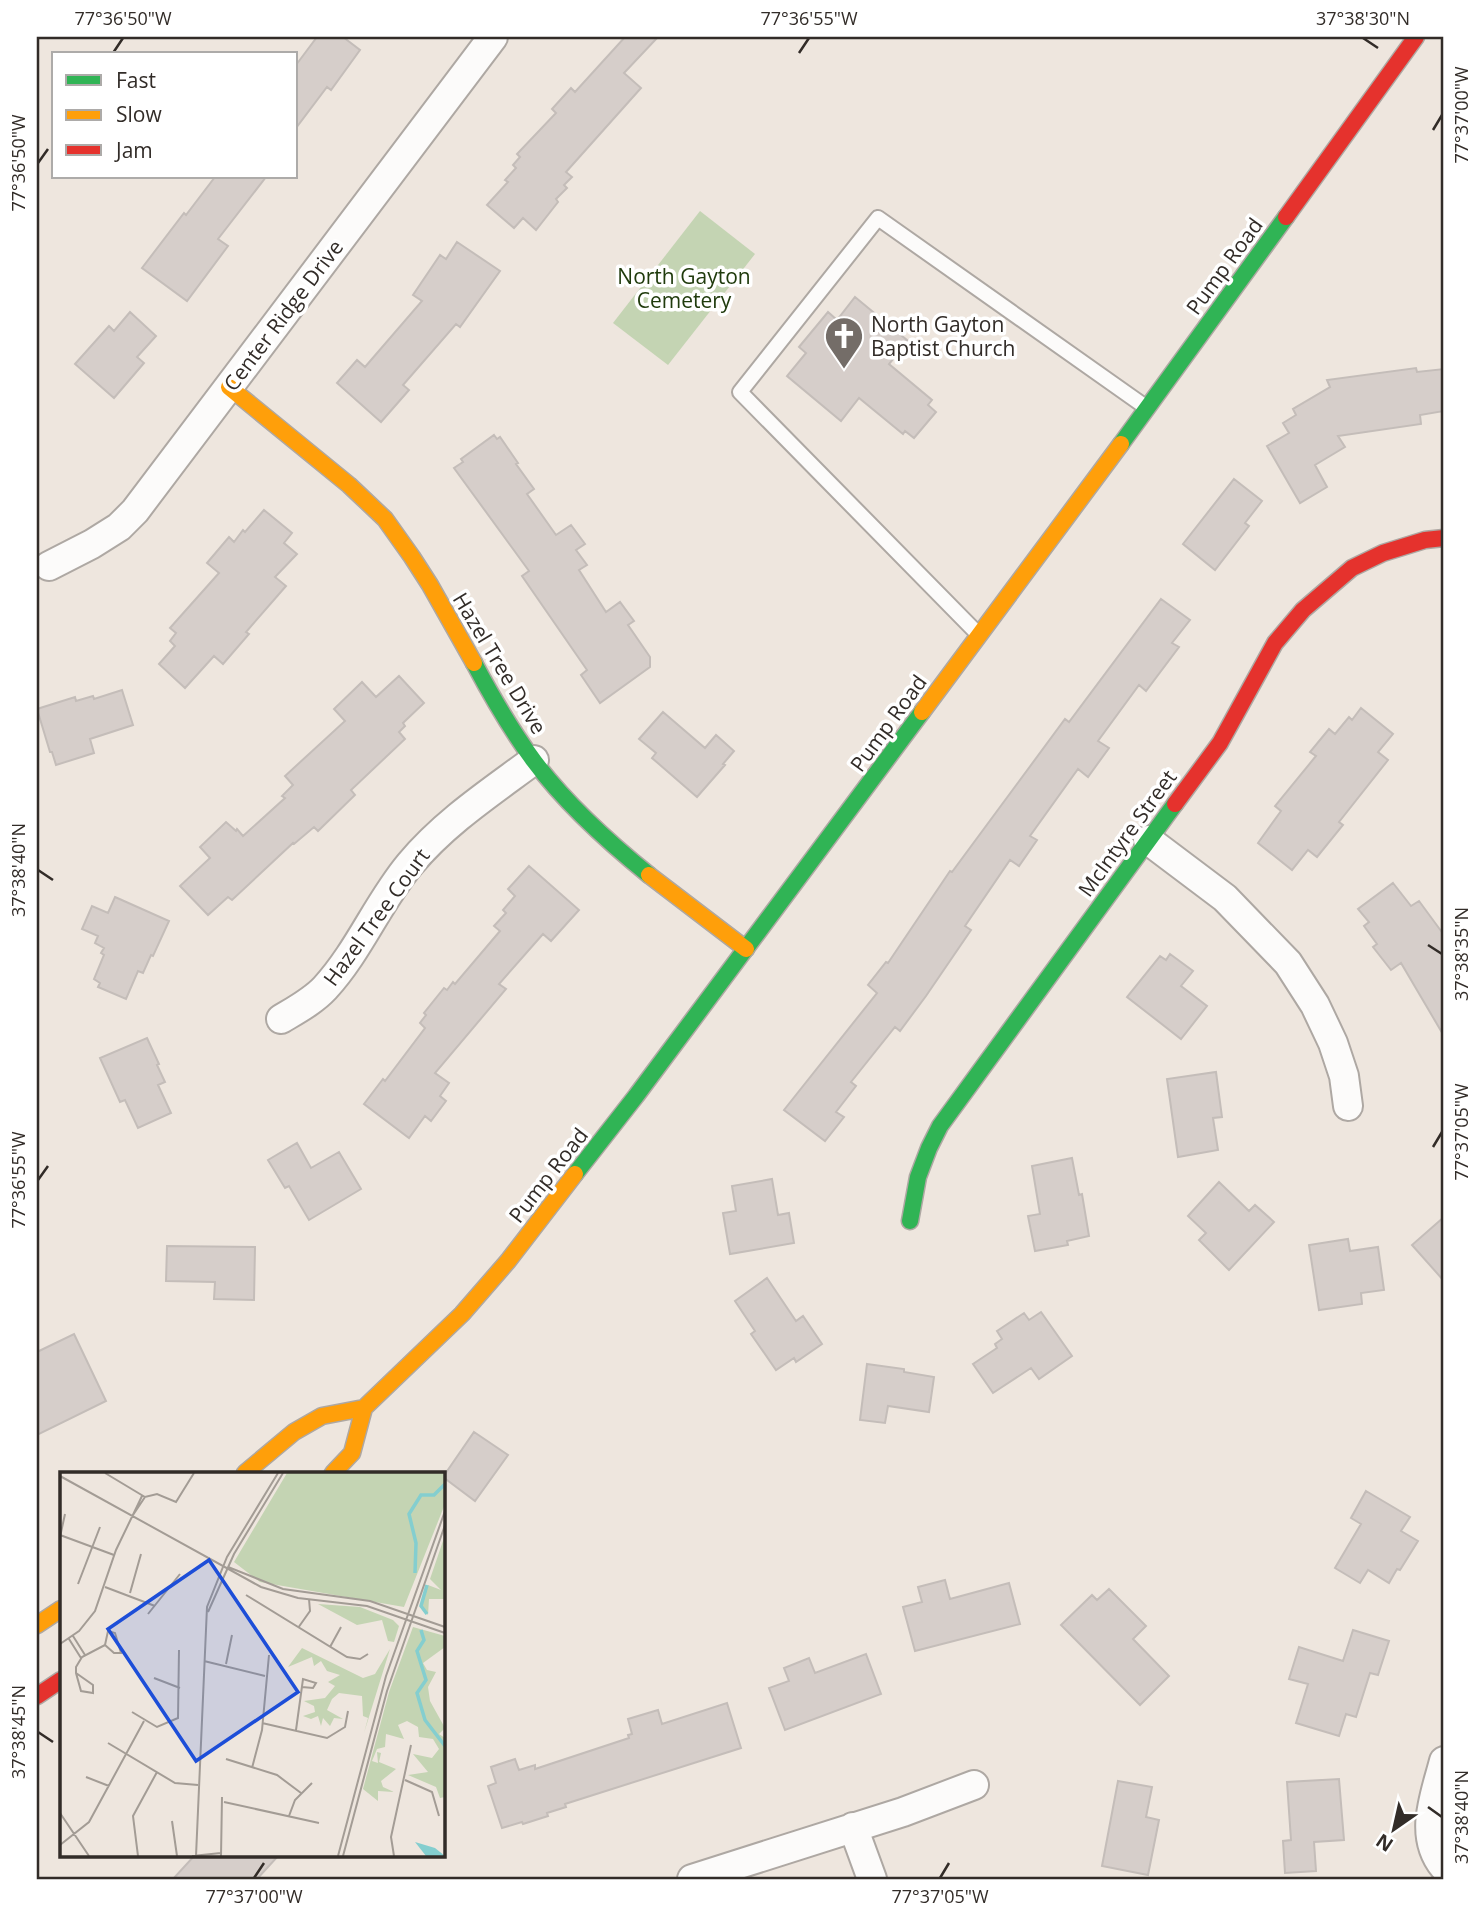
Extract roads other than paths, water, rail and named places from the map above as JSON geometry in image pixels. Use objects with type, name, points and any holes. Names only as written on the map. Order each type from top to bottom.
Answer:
[{"type":"main road","name":"Pump Road","points":[[364,1408],[461,1314],[508,1261],[619,1118],[1147,408],[1416,37]]},
{"type":"main road","name":"Hazel Tree Drive","points":[[229,387],[353,488],[391,526],[419,565],[504,715],[534,760],[577,812],[619,852],[746,950]]},
{"type":"main road","name":"McIntyre Street","points":[[910,1221],[918,1177],[940,1126],[1220,743],[1275,643],[1303,610],[1352,568],[1404,546],[1444,538]]},
{"type":"main road","points":[[246,1472],[294,1433],[322,1416],[364,1408],[352,1453],[334,1472]]},
{"type":"main road","points":[[37,1625],[60,1609]]},
{"type":"main road","points":[[37,1696],[60,1681]]},
{"type":"street","name":"Center Ridge Drive","points":[[49,566],[119,527],[135,511],[493,37]]},
{"type":"street","name":"Hazel Tree Court","points":[[282,1019],[326,988],[411,863],[456,818],[534,760]]},
{"type":"street","points":[[1148,840],[1225,898],[1289,962],[1333,1043],[1344,1076],[1348,1106]]},
{"type":"street","points":[[1444,1761],[1429,1821],[1431,1843],[1444,1867]]},
{"type":"street","points":[[692,1879],[903,1812],[974,1785]]},
{"type":"street","points":[[853,1826],[872,1879]]},
{"type":"lane","points":[[979,635],[740,392],[878,218],[1147,408]]},
{"type":"place","name":"North Gayton Baptist Church","points":[[844,370]]},
{"type":"park label","name":"North Gayton Cemetery","points":[[684,288]]}]
